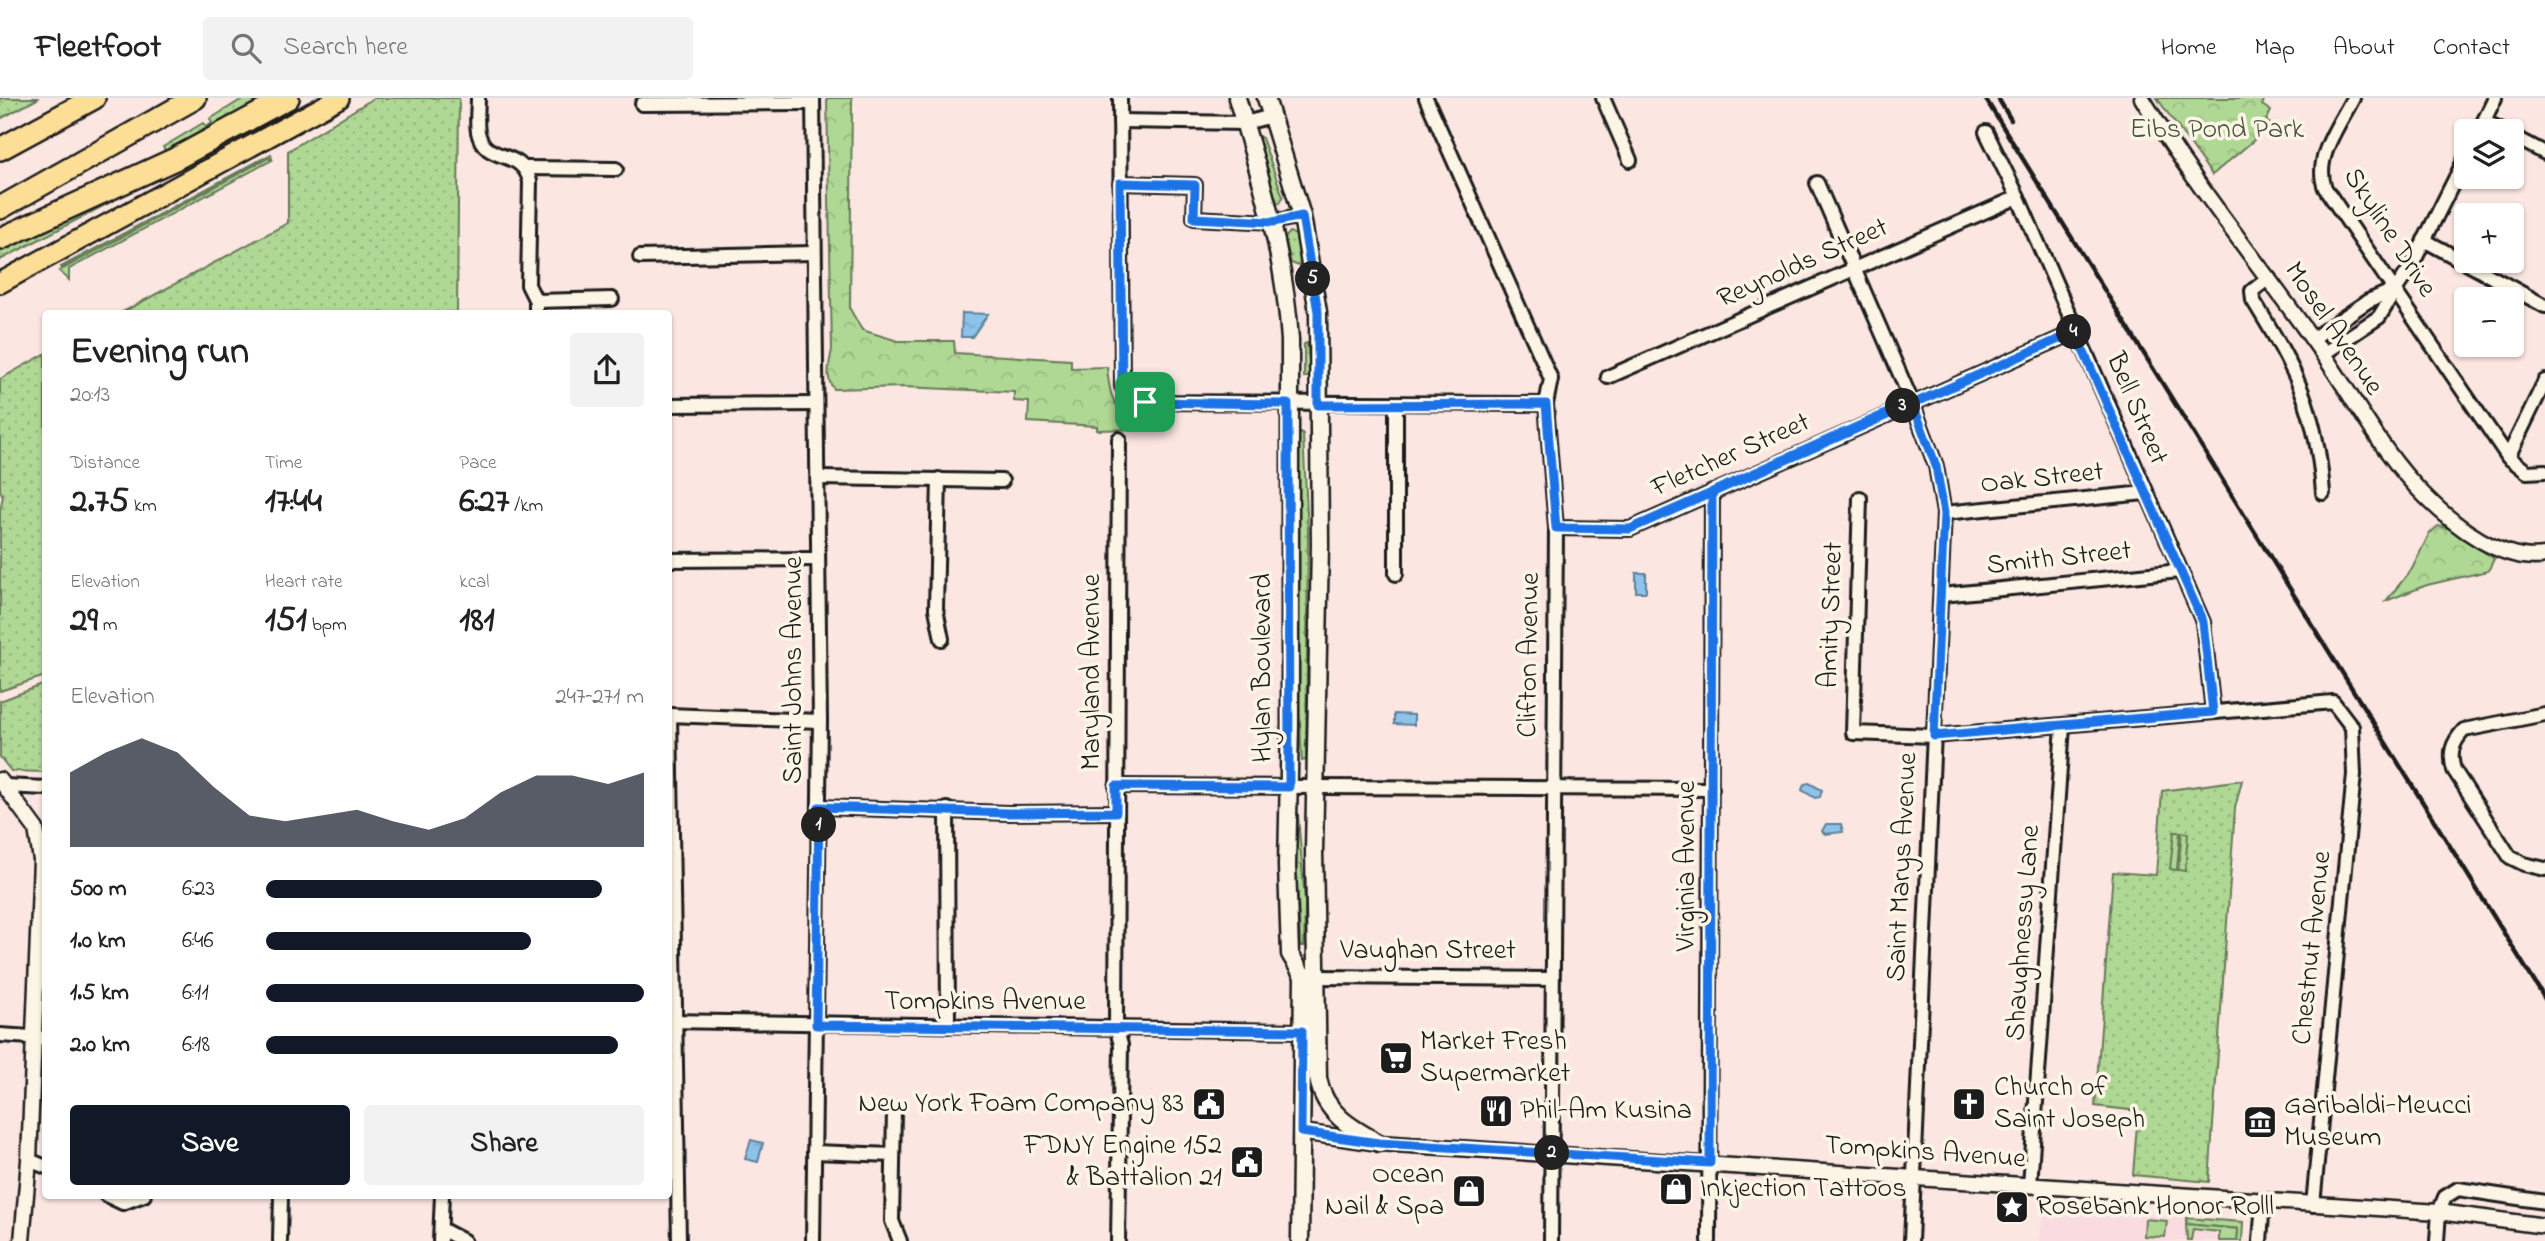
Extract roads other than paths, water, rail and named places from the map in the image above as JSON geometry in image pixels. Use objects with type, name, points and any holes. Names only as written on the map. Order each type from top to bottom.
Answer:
[{"type":"highway","points":[[0,149],[94,98]]},
{"type":"highway","points":[[0,208],[195,98]]},
{"type":"highway","points":[[0,239],[175,159],[288,98]]},
{"type":"main road","points":[[0,282],[339,98]]},
{"type":"main road","name":"Hylan Boulevard","points":[[1237,98],[1273,222],[1288,305],[1291,366],[1288,404],[1287,866],[1290,954],[1309,976]]},
{"type":"main road","name":"Hylan Boulevard","points":[[1266,98],[1302,216],[1318,312],[1320,545],[1309,976],[1302,1031],[1300,1241]]},
{"type":"main road","points":[[1309,976],[1319,1014],[1320,1087],[1332,1111],[1349,1127],[1379,1143]]},
{"type":"street","points":[[478,98],[478,131],[483,145],[494,153],[519,161],[527,168],[530,181],[527,285],[536,307],[612,299]]},
{"type":"street","points":[[1120,98],[1122,386],[1132,398],[1145,402],[1318,405],[1546,404]]},
{"type":"street","name":"Clifton Avenue","points":[[1426,98],[1551,379],[1546,404],[1556,528],[1551,1241]]},
{"type":"street","points":[[1603,98],[1630,160]]},
{"type":"street","name":"Mosel Avenue","points":[[2142,98],[2323,354],[2397,467],[2460,526],[2514,556],[2545,556]]},
{"type":"street","name":"Skyline Drive","points":[[2353,98],[2324,156],[2321,169],[2323,181],[2508,457]]},
{"type":"street","points":[[2484,119],[2495,98]]},
{"type":"street","points":[[642,104],[813,101]]},
{"type":"street","name":"Saint Johns Avenue","points":[[813,101],[820,722],[813,1241]]},
{"type":"street","points":[[1120,121],[1244,122],[1272,116]]},
{"type":"street","name":"Bell Street","points":[[1986,132],[2018,197],[2203,622],[2213,712]]},
{"type":"street","points":[[2524,142],[2545,153]]},
{"type":"street","points":[[527,168],[615,169]]},
{"type":"street","points":[[2323,354],[2379,317],[2424,240],[2454,181]]},
{"type":"street","points":[[1120,183],[1195,185],[1194,218],[1273,222],[1302,216]]},
{"type":"street","name":"Saint Marys Avenue","points":[[1817,183],[1912,402],[1936,466],[1944,513],[1911,1241]]},
{"type":"street","name":"Reynolds Street","points":[[1608,377],[2018,197]]},
{"type":"street","points":[[2424,240],[2545,306]]},
{"type":"street","points":[[640,257],[813,253]]},
{"type":"street","points":[[2269,278],[2252,291],[2253,300],[2290,361],[2307,401],[2320,446],[2323,493]]},
{"type":"street","points":[[2312,339],[2368,300],[2396,289]]},
{"type":"street","name":"Fletcher Street","points":[[1556,528],[1630,529],[2075,332]]},
{"type":"street","points":[[2545,380],[2508,457],[2527,472],[2545,471]]},
{"type":"street","points":[[672,405],[816,404]]},
{"type":"street","points":[[1396,404],[1396,574]]},
{"type":"street","name":"Maryland Avenue","points":[[1118,439],[1116,1027],[1121,1045],[1118,1241]]},
{"type":"street","points":[[818,478],[1002,481]]},
{"type":"street","points":[[939,479],[936,609],[942,639]]},
{"type":"street","name":"Virginia Avenue","points":[[1709,1241],[1712,492]]},
{"type":"street","name":"Oak Street","points":[[1944,513],[2146,494]]},
{"type":"street","name":"Amity Street","points":[[1860,498],[1853,733],[1934,736]]},
{"type":"street","points":[[672,561],[818,559]]},
{"type":"street","name":"Smith Street","points":[[1942,595],[2180,571]]},
{"type":"street","name":"Chestnut Avenue","points":[[2213,712],[2333,702],[2352,727],[2354,774],[2313,1205]]},
{"type":"street","points":[[1934,736],[2213,712]]},
{"type":"street","points":[[2545,714],[2464,730],[2455,739],[2451,757],[2454,770],[2510,857],[2545,869]]},
{"type":"street","points":[[672,715],[820,722]]},
{"type":"street","name":"Shaughnessy Lane","points":[[2030,1185],[2063,726]]},
{"type":"street","points":[[3,783],[42,788]]},
{"type":"street","points":[[3,783],[36,828],[40,842],[39,1037],[22,1241]]},
{"type":"street","points":[[1116,786],[1712,789]]},
{"type":"street","points":[[819,807],[1009,813],[1116,812]]},
{"type":"street","points":[[947,809],[948,1026]]},
{"type":"street","name":"Vaughan Street","points":[[1309,976],[1552,979]]},
{"type":"street","points":[[672,1021],[679,1241]]},
{"type":"street","name":"Tompkins Avenue","points":[[672,1021],[1302,1031]]},
{"type":"street","points":[[0,1035],[39,1037]]},
{"type":"street","points":[[894,1110],[892,1222],[900,1241]]},
{"type":"street","name":"Tompkins Avenue","points":[[1301,1132],[1379,1143],[1914,1175],[2263,1202],[2439,1212],[2545,1226]]},
{"type":"street","points":[[814,1152],[893,1155]]},
{"type":"street","points":[[29,1160],[42,1165]]},
{"type":"street","points":[[2437,1241],[2439,1212],[2445,1197],[2458,1189],[2545,1202]]},
{"type":"street","points":[[114,1199],[123,1203],[134,1199]]},
{"type":"street","points":[[280,1241],[281,1199]]},
{"type":"street","points":[[442,1199],[440,1235],[464,1241]]},
{"type":"street","points":[[2260,1241],[2263,1202]]},
{"type":"water","points":[[962,313],[988,314],[972,337],[961,337]]},
{"type":"water","points":[[1636,573],[1646,573],[1646,592],[1636,592]]},
{"type":"water","points":[[1394,714],[1414,715],[1414,725],[1394,724]]},
{"type":"water","points":[[1809,783],[1822,790],[1820,797],[1815,798],[1802,790],[1804,784]]},
{"type":"water","points":[[1826,824],[1841,824],[1843,832],[1825,834],[1822,831]]},
{"type":"water","points":[[751,1140],[763,1143],[758,1162],[745,1159]]},
{"type":"railway","points":[[1985,98],[2545,999]]},
{"type":"railway","points":[[1998,98],[2011,120]]},
{"type":"place","name":"Market Fresh Supermarket","points":[[1396,1058]]},
{"type":"place","name":"New York Foam Company 83","points":[[1209,1104]]},
{"type":"place","name":"Church of Saint Joseph","points":[[1969,1104]]},
{"type":"place","name":"Phil-Am Kusina","points":[[1496,1111]]},
{"type":"place","name":"Garibaldi-Meucci Museum","points":[[2260,1122]]},
{"type":"place","name":"FDNY Engine 152 & Battalion 21","points":[[1247,1162]]},
{"type":"place","name":"Inkjection Tattoos","points":[[1676,1189]]},
{"type":"place","name":"Ocean Nail & Spa","points":[[1469,1191]]},
{"type":"place","name":"Rosebank Honor Rolll","points":[[2012,1207]]},
{"type":"park label","name":"Eibs Pond Park","points":[[2217,130]]}]
